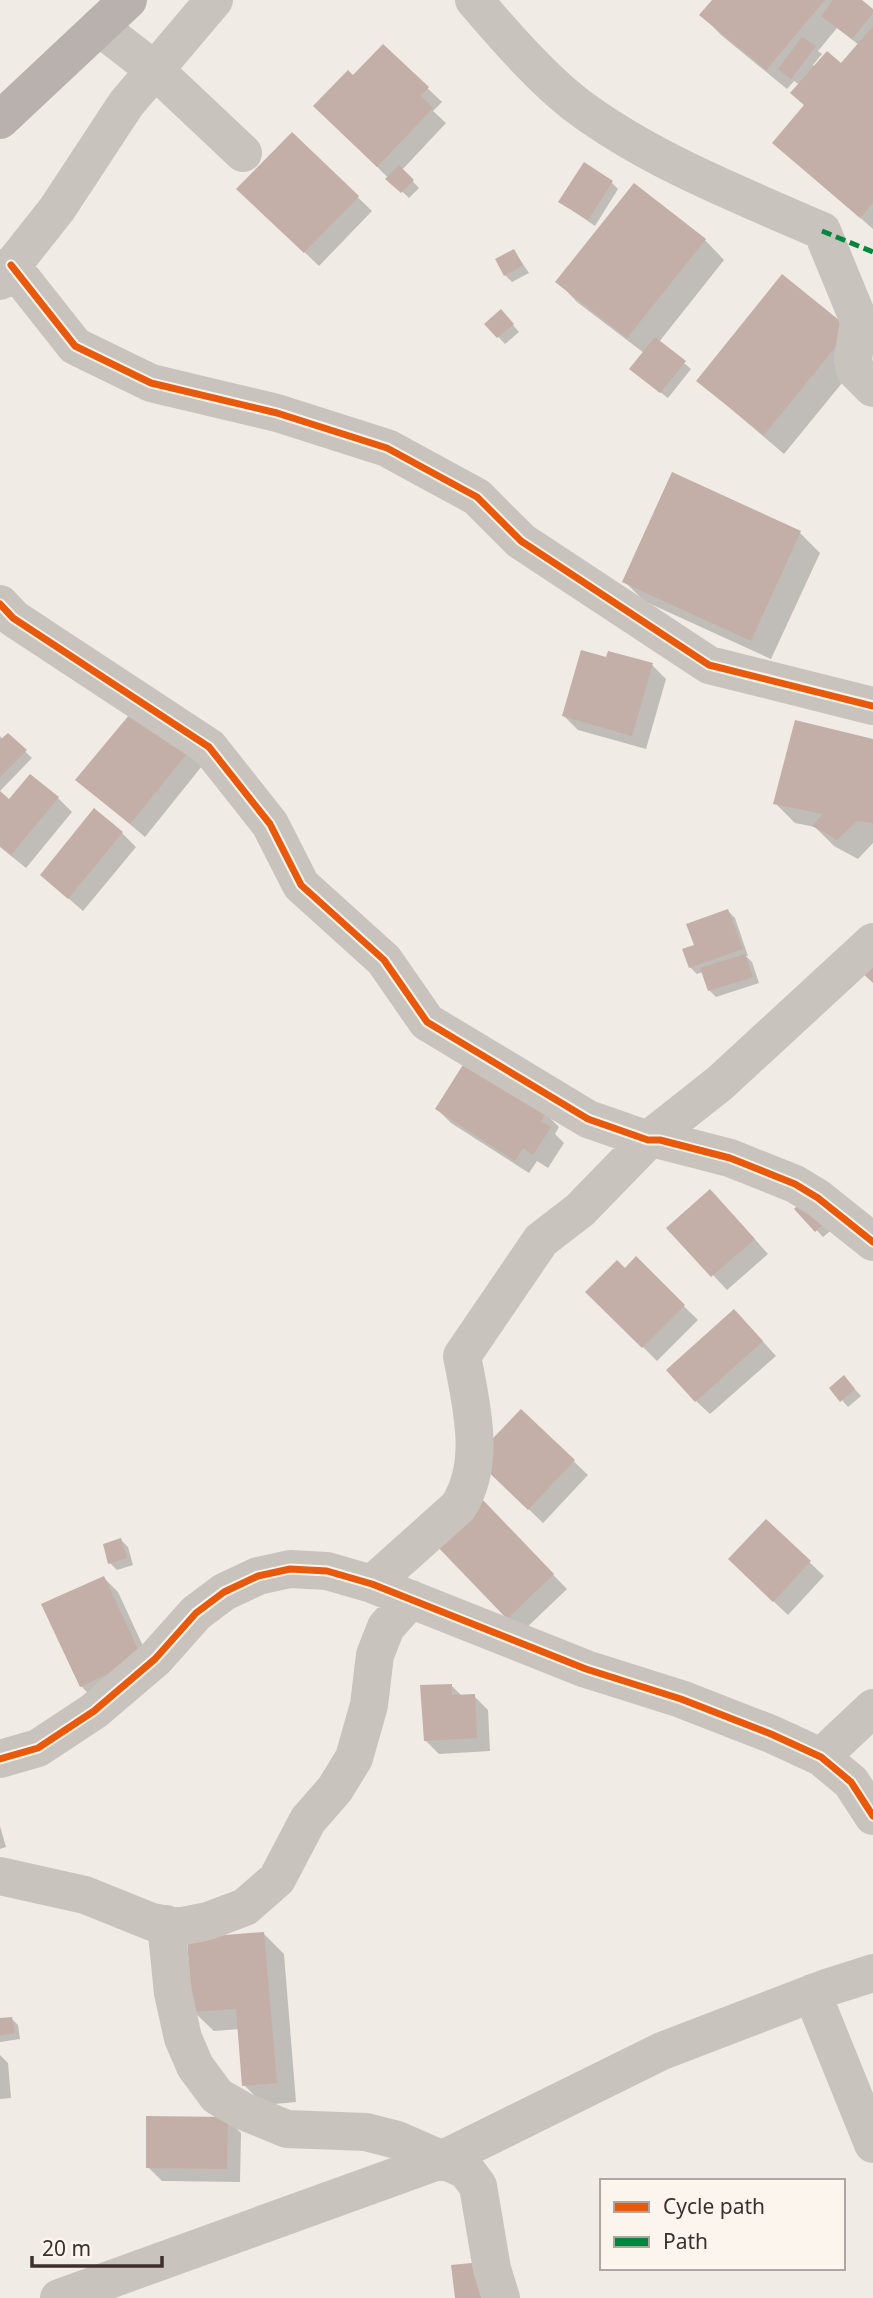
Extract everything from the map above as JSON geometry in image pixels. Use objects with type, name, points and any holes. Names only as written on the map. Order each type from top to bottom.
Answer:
[{"type":"main road","points":[[0,120],[128,0]]},
{"type":"street","points":[[214,0],[126,104],[57,209],[6,273],[75,346],[151,383],[277,413],[387,448],[477,497],[521,541],[709,665],[873,706]]},
{"type":"street","points":[[474,0],[502,33],[578,107],[677,167],[822,231],[859,321],[853,359],[855,370],[873,388]]},
{"type":"street","points":[[99,27],[156,71],[243,153]]},
{"type":"street","points":[[0,604],[13,618],[209,747],[270,824],[302,885],[384,960],[427,1022],[588,1119],[648,1140],[660,1140],[730,1158],[795,1184],[873,1242]]},
{"type":"street","points":[[372,1584],[458,1507],[467,1493],[475,1427],[462,1356],[475,1333],[541,1240],[580,1210],[648,1140],[720,1083],[873,942]]},
{"type":"street","points":[[0,1759],[38,1748],[94,1711],[155,1659],[196,1613],[224,1592],[258,1576],[290,1569],[327,1571],[372,1584],[586,1669],[681,1699],[821,1757],[851,1782],[873,1816]]},
{"type":"street","points":[[0,1876],[85,1895],[152,1922],[178,1927],[208,1921],[244,1907],[277,1880],[308,1820],[335,1789],[354,1759],[369,1705],[375,1655],[386,1627],[411,1599]]},
{"type":"street","points":[[821,1757],[873,1708]]},
{"type":"street","points":[[166,1924],[173,1993],[183,2038],[195,2066],[217,2096],[243,2111],[287,2129],[366,2132],[397,2140],[466,2170],[478,2186],[492,2269],[501,2298]]},
{"type":"street","points":[[59,2298],[112,2290],[441,2160],[662,2051],[873,1973]]},
{"type":"street","points":[[813,1993],[873,2144]]},
{"type":"building","points":[[712,0],[825,0],[766,70],[699,15]]},
{"type":"building","points":[[833,0],[862,0],[873,9],[873,13],[852,39],[821,16]]},
{"type":"building","points":[[873,26],[873,203],[860,218],[772,143],[804,105],[790,93],[827,51],[841,63]]},
{"type":"building","points":[[802,37],[816,46],[791,79],[778,69]]},
{"type":"building","points":[[383,44],[429,87],[421,96],[433,108],[377,167],[313,106],[348,70],[353,75]]},
{"type":"building","points":[[292,132],[359,196],[304,253],[236,189]]},
{"type":"building","points":[[584,162],[613,181],[588,220],[558,202]]},
{"type":"building","points":[[399,165],[414,180],[401,193],[385,179]]},
{"type":"building","points":[[634,183],[706,239],[627,338],[555,282]]},
{"type":"building","points":[[514,249],[523,265],[504,276],[495,259]]},
{"type":"building","points":[[782,274],[850,329],[764,435],[696,381]]},
{"type":"building","points":[[501,309],[514,324],[497,338],[484,324]]},
{"type":"building","points":[[655,337],[686,361],[660,393],[629,369]]},
{"type":"building","points":[[672,472],[801,531],[751,641],[622,582]]},
{"type":"building","points":[[581,650],[606,657],[608,651],[653,663],[632,736],[562,716]]},
{"type":"building","points":[[135,708],[189,751],[130,824],[75,780]]},
{"type":"building","points":[[795,720],[873,739],[873,823],[857,821],[837,840],[812,826],[823,814],[773,804]]},
{"type":"building","points":[[8,733],[27,750],[0,777],[0,740]]},
{"type":"building","points":[[30,774],[59,797],[11,855],[0,846],[0,791],[9,799]]},
{"type":"building","points":[[94,808],[123,832],[68,899],[40,875]]},
{"type":"building","points":[[728,909],[743,949],[689,968],[682,949],[694,945],[686,924]]},
{"type":"building","points":[[873,950],[873,983],[856,967]]},
{"type":"building","points":[[745,954],[753,977],[708,991],[700,968]]},
{"type":"building","points":[[466,1060],[546,1112],[541,1121],[551,1127],[533,1155],[523,1148],[515,1161],[435,1109]]},
{"type":"building","points":[[710,1189],[755,1239],[711,1277],[666,1228]]},
{"type":"building","points":[[808,1196],[829,1219],[815,1232],[794,1209]]},
{"type":"building","points":[[636,1256],[685,1305],[642,1348],[585,1292],[617,1260],[625,1268]]},
{"type":"building","points":[[734,1309],[763,1341],[695,1402],[666,1370]]},
{"type":"building","points":[[844,1375],[855,1389],[840,1402],[829,1388]]},
{"type":"building","points":[[521,1409],[575,1460],[528,1510],[474,1458]]},
{"type":"building","points":[[481,1498],[554,1574],[507,1619],[433,1542]]},
{"type":"building","points":[[766,1519],[811,1561],[773,1602],[728,1559]]},
{"type":"building","points":[[121,1538],[127,1558],[108,1564],[103,1544]]},
{"type":"building","points":[[104,1576],[142,1658],[80,1687],[41,1604]]},
{"type":"building","points":[[452,1684],[452,1695],[475,1694],[477,1738],[424,1741],[420,1685]]},
{"type":"building","points":[[264,1932],[277,2083],[242,2086],[236,2009],[192,2012],[187,1938]]},
{"type":"building","points":[[12,2017],[15,2033],[0,2035],[0,2018]]},
{"type":"building","points":[[146,2116],[228,2117],[227,2169],[146,2168]]},
{"type":"building","points":[[482,2262],[487,2298],[455,2298],[451,2265]]},
{"type":"marked path","points":[[822,231],[873,252]]},
{"type":"cycle path","points":[[11,265],[75,346],[151,383],[277,413],[387,448],[477,497],[521,541],[709,665],[873,706]]},
{"type":"cycle path","points":[[0,604],[13,618],[209,747],[270,824],[301,885],[384,960],[427,1022],[588,1119],[648,1140],[660,1140],[730,1158],[795,1184],[818,1198],[873,1242]]},
{"type":"cycle path","points":[[0,1759],[38,1748],[94,1711],[155,1659],[196,1613],[224,1592],[258,1576],[290,1569],[327,1571],[372,1584],[586,1669],[681,1699],[771,1734],[821,1757],[851,1782],[873,1816]]}]
